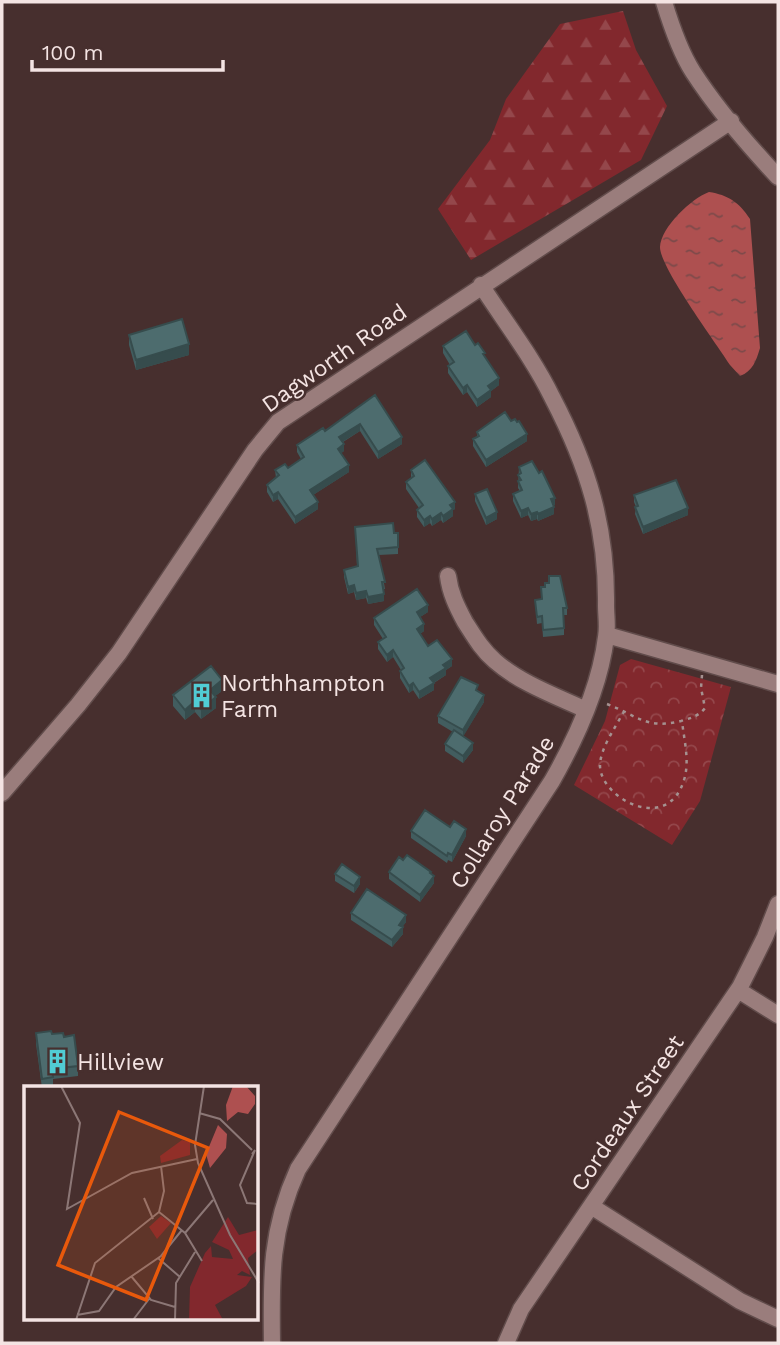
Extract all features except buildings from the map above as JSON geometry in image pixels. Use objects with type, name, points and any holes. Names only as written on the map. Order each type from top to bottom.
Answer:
[{"type":"street","points":[[664,2],[669,20],[692,70],[751,148],[778,177]]},
{"type":"street","name":"Dagworth Road","points":[[2,793],[119,653],[250,458],[278,422],[731,121]]},
{"type":"street","name":"Collaroy Parade","points":[[272,1343],[274,1252],[279,1219],[298,1170],[552,781],[586,710],[607,635],[607,583],[602,533],[582,461],[551,395],[481,285]]},
{"type":"street","points":[[448,576],[458,609],[480,645],[494,660],[511,673],[586,710]]},
{"type":"street","points":[[607,635],[778,684]]},
{"type":"street","name":"Cordeaux Street","points":[[506,1343],[521,1309],[738,990],[778,904]]},
{"type":"street","points":[[738,990],[778,1016]]},
{"type":"street","points":[[592,1206],[740,1301],[778,1319]]},
{"type":"path","points":[[607,704],[652,723],[682,721],[697,715],[705,708],[701,688],[702,675]]},
{"type":"path","points":[[624,711],[600,760],[601,775],[613,791],[625,800],[650,809],[668,805],[680,791],[684,780],[687,759],[682,721]]},
{"type":"green space","points":[[623,11],[636,50],[667,106],[641,160],[471,260],[438,209],[490,140],[506,99],[560,24]]},
{"type":"green space","points":[[631,659],[731,687],[700,801],[672,845],[574,785],[605,721],[620,665]]},
{"type":"water","points":[[709,192],[732,200],[750,219],[760,348],[751,368],[740,376],[679,288],[662,257],[660,247],[666,231],[678,214],[694,200]]},
{"type":"place","name":"Northhampton Farm","points":[[201,696]]},
{"type":"place","name":"Hillview","points":[[57,1062]]}]
